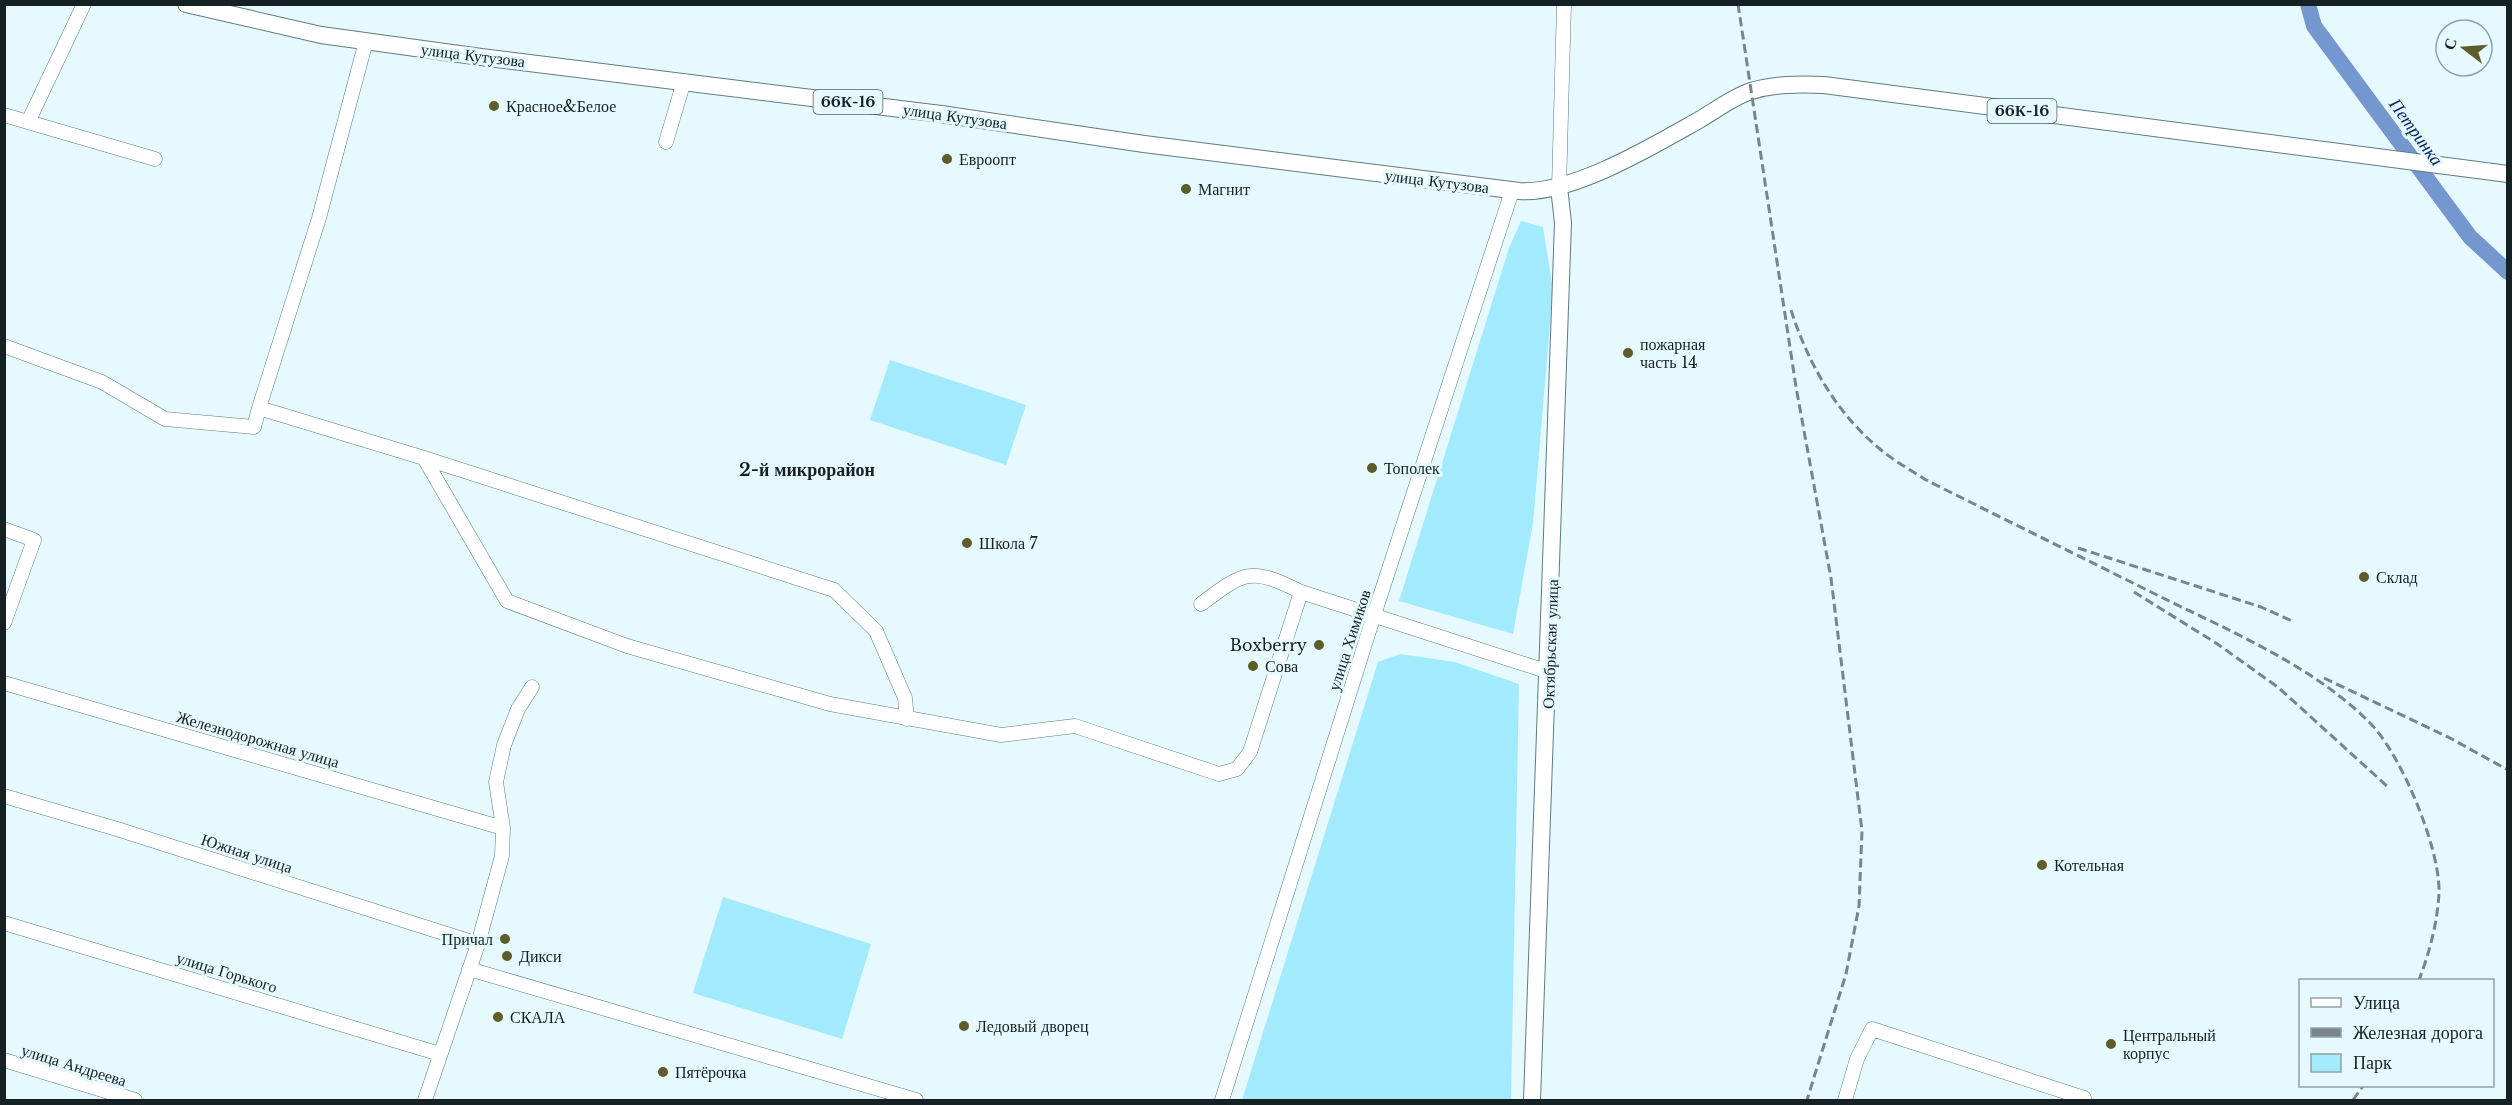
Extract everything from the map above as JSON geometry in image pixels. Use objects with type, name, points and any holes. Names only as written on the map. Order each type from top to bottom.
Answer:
[{"type":"main road","name":"улица Кутузова","points":[[186,4],[321,35],[941,114],[1144,144],[1512,190]]},
{"type":"main road","name":"66К-16","points":[[1512,190],[1540,191],[1559,187],[1631,155],[1742,95],[1787,84],[1834,86],[2508,174]]},
{"type":"main road","name":"Октябрьская улица","points":[[1532,1101],[1549,672],[1563,223],[1559,187]]},
{"type":"street","points":[[29,120],[84,4]]},
{"type":"street","points":[[1559,187],[1564,4]]},
{"type":"street","points":[[4,346],[102,382],[165,419],[254,427],[319,218],[366,41]]},
{"type":"street","points":[[666,142],[684,81]]},
{"type":"street","points":[[4,115],[29,120],[155,159]]},
{"type":"street","name":"улица Химиков","points":[[1222,1101],[1374,615],[1512,190]]},
{"type":"street","points":[[260,408],[424,458],[834,590],[876,631],[905,698],[907,719]]},
{"type":"street","points":[[424,458],[507,601],[627,646],[830,704],[1001,735],[1075,726],[1220,774],[1237,769],[1251,752],[1300,592]]},
{"type":"street","points":[[4,530],[34,540],[4,623]]},
{"type":"street","points":[[1201,604],[1233,581],[1256,574],[1300,592],[1549,672]]},
{"type":"street","name":"Железнодорожная улица","points":[[4,683],[503,828]]},
{"type":"street","points":[[425,1101],[478,944],[502,856],[503,828],[496,782],[504,745],[518,709],[532,687]]},
{"type":"street","name":"Южная улица","points":[[4,796],[117,829],[478,944]]},
{"type":"street","name":"улица Горького","points":[[4,923],[440,1054]]},
{"type":"street","points":[[469,969],[915,1101]]},
{"type":"street","points":[[1845,1101],[1857,1059],[1872,1029],[2084,1098]]},
{"type":"street","name":"улица Андреева","points":[[4,1060],[104,1096],[135,1101]]},
{"type":"green space","points":[[1521,221],[1543,227],[1552,284],[1533,523],[1513,634],[1399,601],[1509,248]]},
{"type":"green space","points":[[890,360],[1026,405],[1006,465],[870,420]]},
{"type":"green space","points":[[1400,654],[1455,662],[1519,684],[1511,1100],[1242,1100],[1378,662]]},
{"type":"green space","points":[[723,897],[871,944],[842,1039],[693,993]]},
{"type":"waterway","name":"Петринка","points":[[2308,4],[2314,26],[2470,237],[2508,272]]},
{"type":"railway","points":[[1738,4],[1796,387],[1831,578],[1862,831],[1859,906],[1846,974],[1807,1100]]},
{"type":"railway","points":[[1791,310],[1806,349],[1825,386],[1850,420],[1891,458],[1926,480],[2271,652],[2324,684],[2370,723],[2382,737],[2406,778],[2426,827],[2438,873],[2439,892],[2435,926],[2419,979]]},
{"type":"railway","points":[[2078,548],[2261,607],[2292,621]]},
{"type":"railway","points":[[2134,592],[2216,643],[2279,688],[2388,787]]},
{"type":"railway","points":[[2324,678],[2450,738],[2508,770]]},
{"type":"railway","points":[[2353,1100],[2362,1087]]},
{"type":"place","name":"Красное&Белое","points":[[494,106]]},
{"type":"place","name":"Евроопт","points":[[947,159]]},
{"type":"place","name":"Магнит","points":[[1186,189]]},
{"type":"place","name":"пожарная часть 14","points":[[1628,353]]},
{"type":"place","name":"Тополек","points":[[1372,468]]},
{"type":"place","name":"Школа 7","points":[[967,543]]},
{"type":"place","name":"Склад","points":[[2364,577]]},
{"type":"place","name":"Boxberry","points":[[1319,645]]},
{"type":"place","name":"Сова","points":[[1253,666]]},
{"type":"place","name":"Котельная","points":[[2042,865]]},
{"type":"place","name":"Причал","points":[[505,939]]},
{"type":"place","name":"Дикси","points":[[507,956]]},
{"type":"place","name":"СКАЛА","points":[[498,1017]]},
{"type":"place","name":"Ледовый дворец","points":[[964,1026]]},
{"type":"place","name":"Центральный корпус","points":[[2111,1044]]},
{"type":"place","name":"Пятёрочка","points":[[663,1072]]},
{"type":"district","name":"2-й микрорайон","points":[[807,470]]}]
